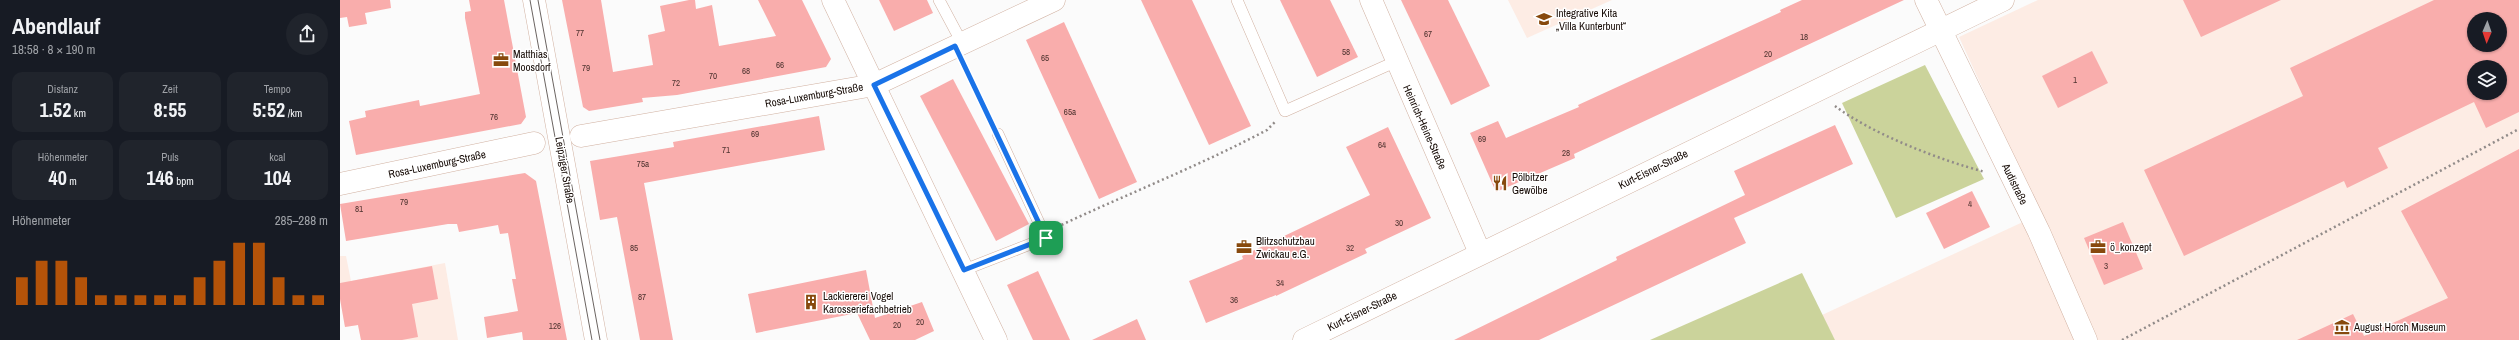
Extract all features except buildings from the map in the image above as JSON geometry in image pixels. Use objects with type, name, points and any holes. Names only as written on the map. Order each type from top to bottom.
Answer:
[{"type":"street","name":"Leipziger Straße","points":[[534,0],[596,340]]},
{"type":"street","points":[[833,0],[964,270],[996,340]]},
{"type":"street","name":"Rosa-Luxemburg-Straße","points":[[581,136],[874,85],[958,44],[1054,0]]},
{"type":"street","name":"Heinrich-Heine-Straße","points":[[1371,0],[1480,253]]},
{"type":"street","name":"Audistraße","points":[[1926,0],[2013,179],[2086,340]]},
{"type":"street","name":"Kurt-Eisner-Straße","points":[[1304,340],[1940,29],[2003,0]]},
{"type":"street","name":"Rosa-Luxemburg-Straße","points":[[340,184],[534,143]]},
{"type":"lane","points":[[939,0],[958,44]]},
{"type":"lane","points":[[1237,0],[1285,111],[1397,61]]},
{"type":"lane","points":[[964,270],[1046,238],[998,134]]},
{"type":"path","points":[[958,44],[998,134]]},
{"type":"path","points":[[1815,90],[1855,121],[1959,165],[2013,179]]},
{"type":"path","points":[[1046,238],[1055,228],[1164,178],[1201,163],[1267,130],[1285,111]]},
{"type":"path","points":[[2122,340],[2519,129]]},
{"type":"shaded area","name":"Integrative Kita „Villa Kunterbunt“","points":[[1508,0],[1612,0],[1527,38]]},
{"type":"shaded area","points":[[2038,0],[2519,0],[2519,340],[2098,340],[1959,37]]},
{"type":"shaded area","points":[[2025,221],[2079,340],[1835,340],[1822,315]]},
{"type":"shaded area","points":[[340,256],[346,256],[351,281],[445,263],[458,340],[361,340],[358,325],[345,327],[340,299]]},
{"type":"green space","points":[[1925,65],[1984,179],[1896,218],[1842,103]]},
{"type":"green space","points":[[1802,273],[1835,340],[1650,340]]},
{"type":"tram line","points":[[530,0],[592,340]]},
{"type":"tram line","points":[[538,0],[600,340]]},
{"type":"place","name":"Integrative Kita „Villa Kunterbunt“","points":[[1544,19]]},
{"type":"place","name":"Matthias Moosdorf","points":[[501,60]]},
{"type":"place","name":"Pölbitzer Gewölbe","points":[[1500,183]]},
{"type":"place","name":"Blitzschutzbau Zwickau e.G.","points":[[1244,247]]},
{"type":"place","name":"ö_konzept","points":[[2098,247]]},
{"type":"place","name":"Lackiererei Vogel Karosseriefachbetrieb","points":[[811,302]]},
{"type":"place","name":"August Horch Museum","points":[[2342,327]]},
{"type":"route","points":[[955,46],[1046,238],[964,270],[874,85],[955,46]]}]
